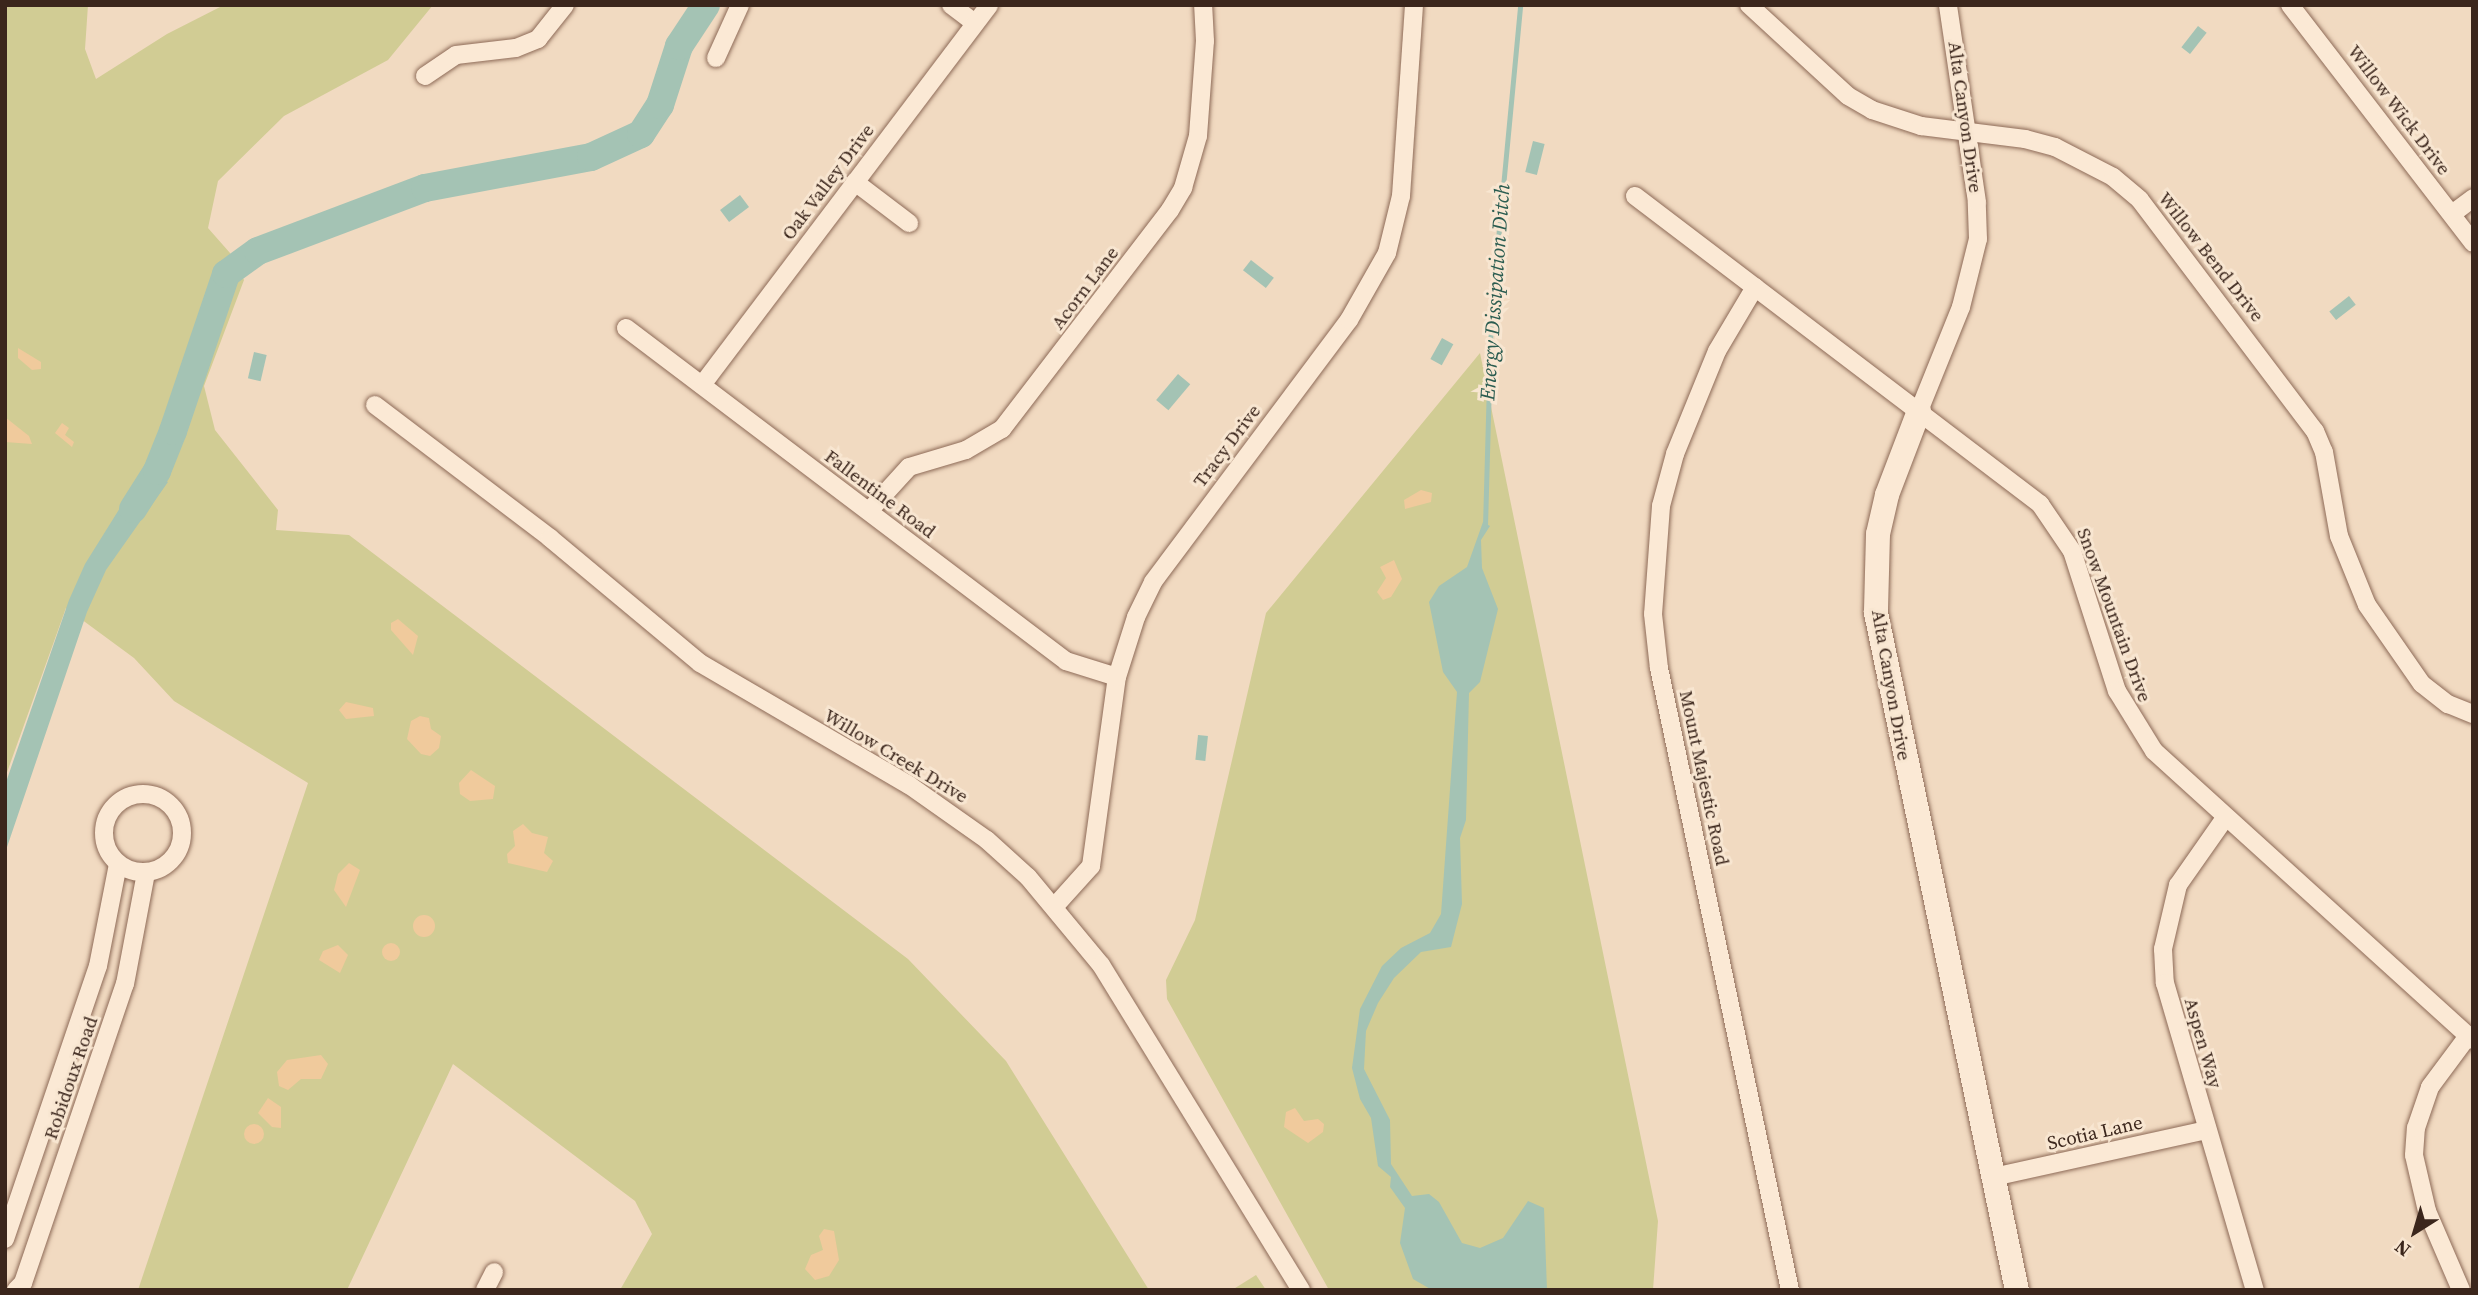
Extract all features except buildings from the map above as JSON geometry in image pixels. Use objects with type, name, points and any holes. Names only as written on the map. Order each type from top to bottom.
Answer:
[{"type":"street","points":[[425,76],[456,55],[516,48],[538,39],[565,5]]},
{"type":"street","points":[[716,58],[740,5]]},
{"type":"street","points":[[951,5],[975,23]]},
{"type":"street","name":"Oak Valley Drive","points":[[702,385],[989,5]]},
{"type":"street","name":"Acorn Lane","points":[[869,511],[909,467],[966,450],[1002,429],[1170,210],[1183,188],[1198,136],[1205,41],[1203,5]]},
{"type":"street","name":"Tracy Drive","points":[[1055,906],[1091,866],[1117,677],[1136,617],[1153,582],[1349,320],[1387,253],[1401,196],[1414,5]]},
{"type":"street","name":"Willow Bend Drive","points":[[1749,5],[1848,96],[1897,121],[2055,147],[2113,177],[2140,200],[2315,431],[2324,452],[2339,536],[2367,605],[2422,684],[2448,704],[2473,714]]},
{"type":"street","name":"Alta Canyon Drive","points":[[1948,5],[1977,202],[1973,269],[1881,521],[1874,574],[1876,613],[2017,1290]]},
{"type":"street","name":"Willow Wick Drive","points":[[2290,5],[2473,243]]},
{"type":"street","points":[[855,182],[909,223]]},
{"type":"street","name":"Snow Mountain Drive","points":[[1635,196],[2019,484],[2058,526],[2072,551],[2127,713],[2154,751],[2470,1038]]},
{"type":"street","points":[[2452,214],[2473,198]]},
{"type":"street","name":"Mount Majestic Road","points":[[1755,287],[1717,351],[1675,454],[1659,519],[1653,614],[1659,668],[1790,1290]]},
{"type":"street","name":"Fallentine Road","points":[[626,328],[1066,660],[1117,677]]},
{"type":"street","name":"Willow Creek Drive","points":[[375,405],[550,538],[689,655],[948,811],[988,840],[1055,906],[1101,965],[1301,1290]]},
{"type":"street","points":[[129,793],[168,802],[183,821],[183,831],[165,866],[146,873],[118,864],[104,843],[113,807],[129,793]]},
{"type":"street","name":"Aspen Way","points":[[2225,818],[2178,885],[2162,949],[2172,1017],[2255,1290]]},
{"type":"street","name":"Robidoux Road","points":[[5,1239],[98,966],[118,864]]},
{"type":"street","name":"Robidoux Road","points":[[16,1290],[23,1283],[125,984],[146,873]]},
{"type":"street","points":[[2460,1290],[2427,1210],[2414,1155],[2416,1128],[2430,1087],[2470,1038]]},
{"type":"street","name":"Scotia Lane","points":[[1993,1177],[2207,1130]]},
{"type":"street","points":[[485,1290],[494,1272]]},
{"type":"shaded area","points":[[5,5],[88,5],[85,49],[96,79],[167,34],[224,5],[433,5],[388,60],[284,116],[218,181],[208,228],[230,253],[244,280],[204,386],[215,430],[278,510],[276,530],[349,535],[908,959],[1006,1061],[1149,1290],[620,1290],[652,1234],[635,1201],[453,1064],[347,1290],[138,1290],[308,783],[174,701],[134,658],[66,608],[5,778]]},
{"type":"shaded area","points":[[2198,26],[2207,33],[2190,54],[2181,47]]},
{"type":"shaded area","points":[[1533,141],[1545,144],[1537,175],[1525,172]]},
{"type":"shaded area","points":[[740,195],[749,207],[729,222],[720,210]]},
{"type":"shaded area","points":[[1251,260],[1274,278],[1266,288],[1243,270]]},
{"type":"shaded area","points":[[2349,296],[2356,305],[2336,320],[2329,311]]},
{"type":"shaded area","points":[[1442,338],[1453,344],[1442,365],[1430,359]]},
{"type":"shaded area","points":[[254,352],[267,355],[261,381],[248,378]]},
{"type":"shaded area","points":[[1480,353],[1658,1221],[1653,1290],[1329,1290],[1167,999],[1166,980],[1195,920],[1266,613]]},
{"type":"shaded area","points":[[1178,374],[1190,384],[1168,410],[1156,400]]},
{"type":"shaded area","points":[[143,471],[168,482],[106,570],[87,612],[5,853],[5,785],[69,600],[85,564]]},
{"type":"shaded area","points":[[1483,522],[1490,526],[1481,540],[1482,568],[1498,609],[1480,682],[1469,693],[1466,820],[1460,838],[1462,904],[1451,947],[1421,952],[1394,978],[1378,1003],[1366,1031],[1364,1069],[1390,1120],[1391,1164],[1412,1196],[1429,1194],[1439,1202],[1462,1243],[1480,1248],[1503,1238],[1528,1201],[1544,1208],[1547,1290],[1432,1290],[1413,1279],[1400,1243],[1405,1208],[1390,1187],[1391,1177],[1378,1166],[1371,1118],[1360,1099],[1352,1068],[1360,1009],[1382,966],[1401,948],[1430,933],[1441,914],[1457,692],[1443,672],[1429,602],[1439,586],[1467,567]]},
{"type":"shaded area","points":[[1198,735],[1208,736],[1205,761],[1195,760]]},
{"type":"shaded area","points":[[1256,1275],[1266,1290],[1232,1290]]},
{"type":"sand","points":[[18,348],[41,362],[41,369],[32,370],[18,358]]},
{"type":"sand","points":[[5,417],[29,436],[32,444],[5,442]]},
{"type":"sand","points":[[62,423],[69,428],[65,435],[74,442],[72,447],[55,433]]},
{"type":"sand","points":[[1421,490],[1432,493],[1431,502],[1405,509],[1404,500]]},
{"type":"sand","points":[[1394,560],[1402,579],[1391,597],[1383,600],[1377,592],[1386,578],[1380,567]]},
{"type":"sand","points":[[398,619],[418,636],[413,655],[391,630],[391,623]]},
{"type":"sand","points":[[346,702],[373,708],[374,716],[346,719],[339,710]]},
{"type":"sand","points":[[420,716],[429,718],[431,729],[441,736],[439,748],[430,756],[421,754],[407,739],[411,721]]},
{"type":"sand","points":[[471,770],[495,786],[493,799],[470,801],[460,794],[459,783]]},
{"type":"sand","points":[[523,824],[532,833],[548,837],[544,853],[553,861],[547,872],[508,863],[507,854],[515,846],[513,831]]},
{"type":"sand","points":[[349,863],[360,870],[346,907],[334,890],[338,874]]},
{"type":"sand","points":[[424,915],[432,918],[435,926],[432,934],[424,937],[416,934],[413,926],[416,918]]},
{"type":"sand","points":[[391,943],[397,946],[400,952],[397,958],[391,961],[385,958],[382,952],[385,946]]},
{"type":"sand","points":[[338,945],[348,955],[340,973],[319,960],[323,951]]},
{"type":"sand","points":[[321,1055],[328,1064],[321,1079],[301,1079],[288,1090],[279,1086],[277,1072],[287,1060]]},
{"type":"sand","points":[[268,1098],[281,1107],[281,1128],[272,1127],[258,1113]]},
{"type":"sand","points":[[1295,1108],[1304,1121],[1318,1119],[1324,1124],[1323,1132],[1308,1143],[1284,1127],[1286,1112]]},
{"type":"sand","points":[[254,1124],[261,1127],[264,1134],[261,1141],[254,1144],[247,1141],[244,1134],[247,1127]]},
{"type":"sand","points":[[824,1229],[834,1231],[839,1260],[829,1276],[815,1280],[805,1269],[811,1255],[823,1250],[819,1236]]},
{"type":"waterway","points":[[133,509],[157,471],[173,431],[226,274],[258,251],[425,188],[591,157],[641,134],[660,105],[679,46],[706,5]]},
{"type":"waterway","name":"Energy Dissipation Ditch","points":[[1485,526],[1491,314],[1520,5]]}]
